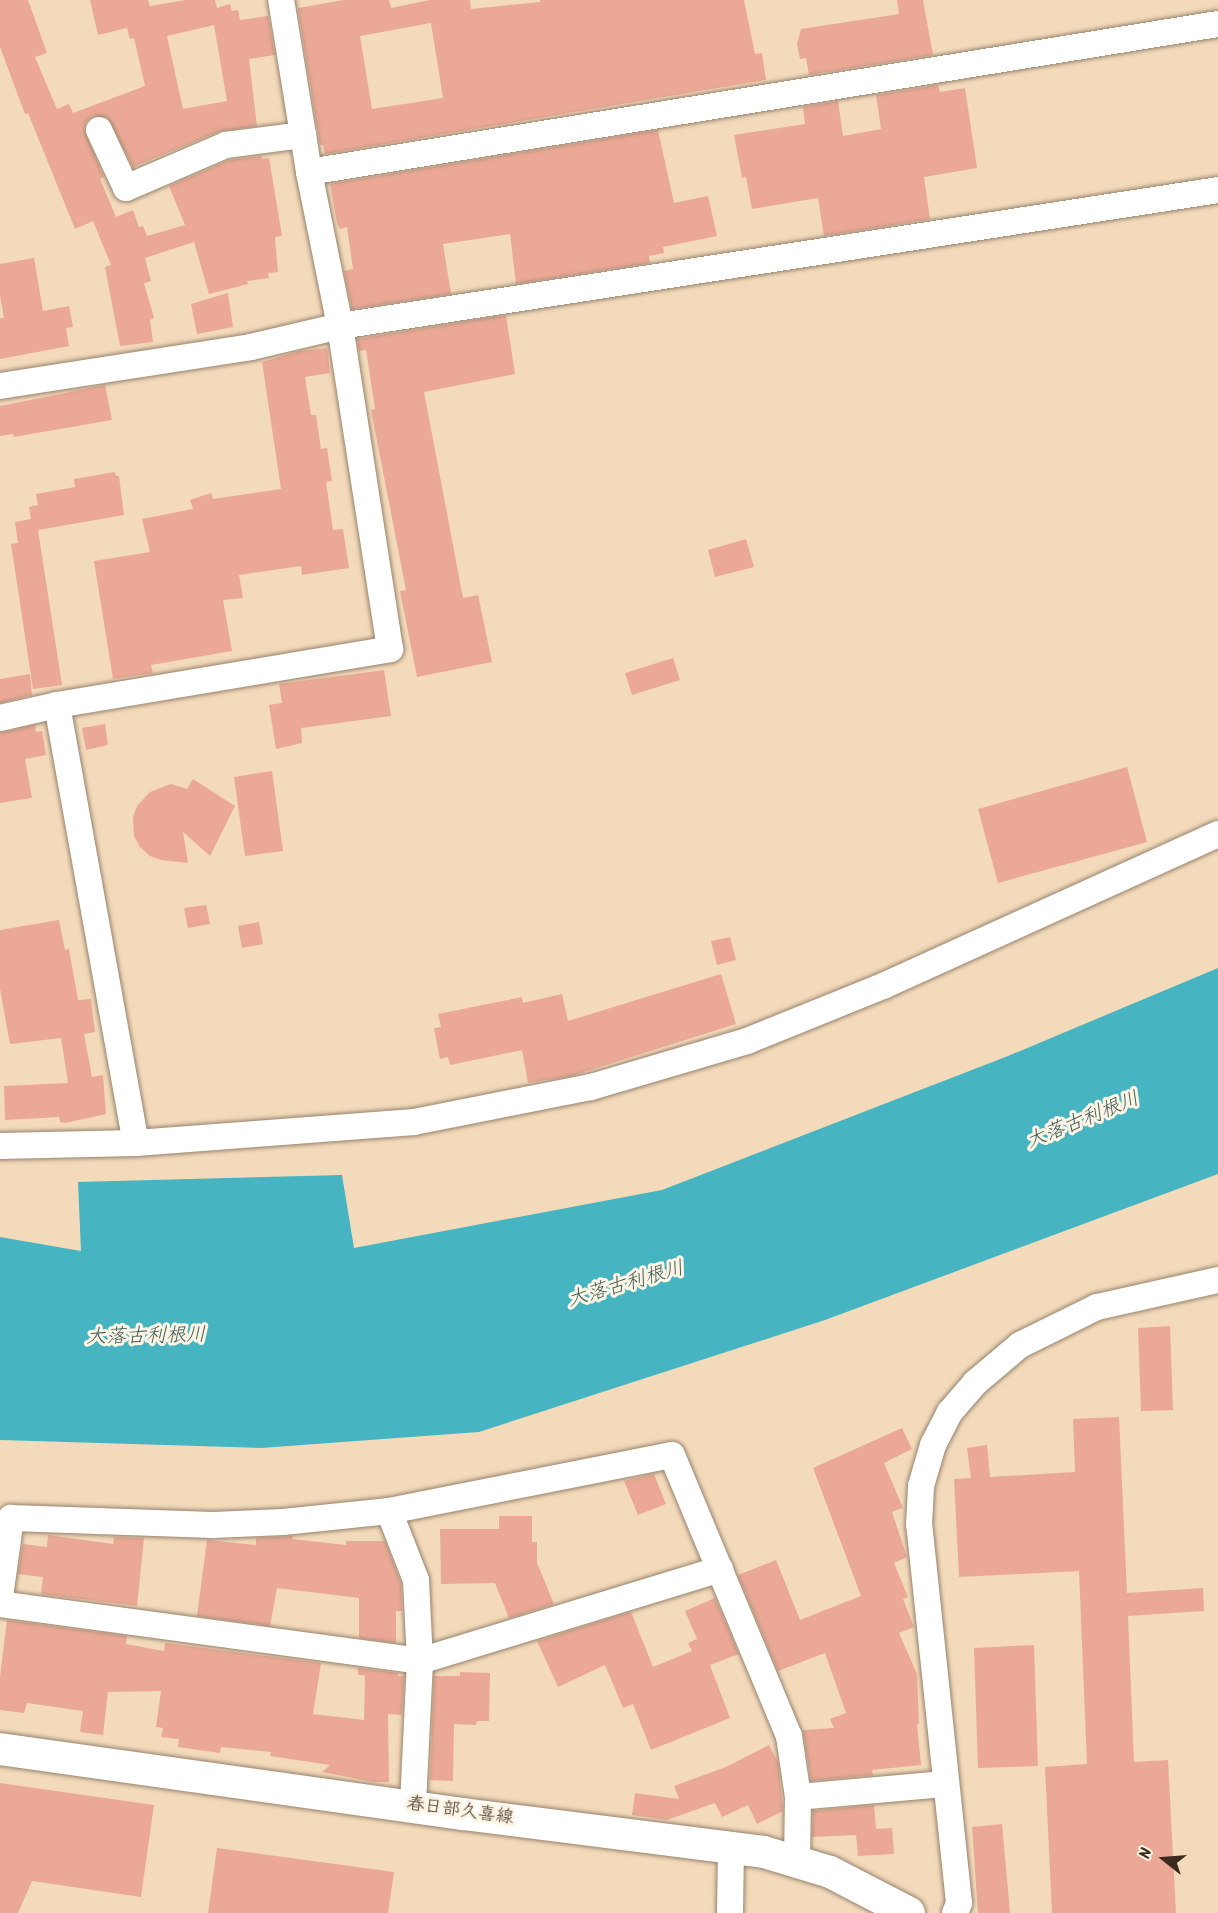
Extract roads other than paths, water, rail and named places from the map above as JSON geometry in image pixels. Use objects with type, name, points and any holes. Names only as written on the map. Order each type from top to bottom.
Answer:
[{"type":"main road","name":"春日部久喜線","points":[[0,1749],[731,1847],[797,1861],[858,1885],[909,1913]]},
{"type":"street","points":[[0,718],[57,705],[390,649],[340,326],[309,172],[281,0]]},
{"type":"street","points":[[309,172],[1218,24]]},
{"type":"street","points":[[99,130],[126,188],[226,145],[303,135]]},
{"type":"street","points":[[0,386],[251,347],[340,326],[1218,190]]},
{"type":"street","points":[[57,705],[136,1143]]},
{"type":"street","points":[[0,1146],[136,1143],[414,1122],[591,1087],[747,1041],[872,990],[1218,834]]},
{"type":"street","points":[[955,1913],[959,1903],[919,1525],[921,1486],[933,1445],[950,1412],[999,1360],[1020,1345],[1097,1307],[1218,1280]]},
{"type":"street","points":[[0,1597],[6,1517],[213,1525],[283,1522],[389,1511],[672,1455],[789,1736],[798,1797],[797,1861]]},
{"type":"street","points":[[389,1511],[416,1580],[420,1660],[413,1806]]},
{"type":"street","points":[[0,1604],[420,1660],[720,1569]]},
{"type":"street","points":[[798,1797],[945,1784]]},
{"type":"street","points":[[730,1913],[731,1847]]},
{"type":"water","name":"大落古利根川","points":[[1218,968],[1218,1174],[825,1320],[479,1432],[261,1448],[0,1440],[0,1237],[81,1251],[78,1182],[342,1175],[354,1248],[662,1190],[1008,1056]]}]
